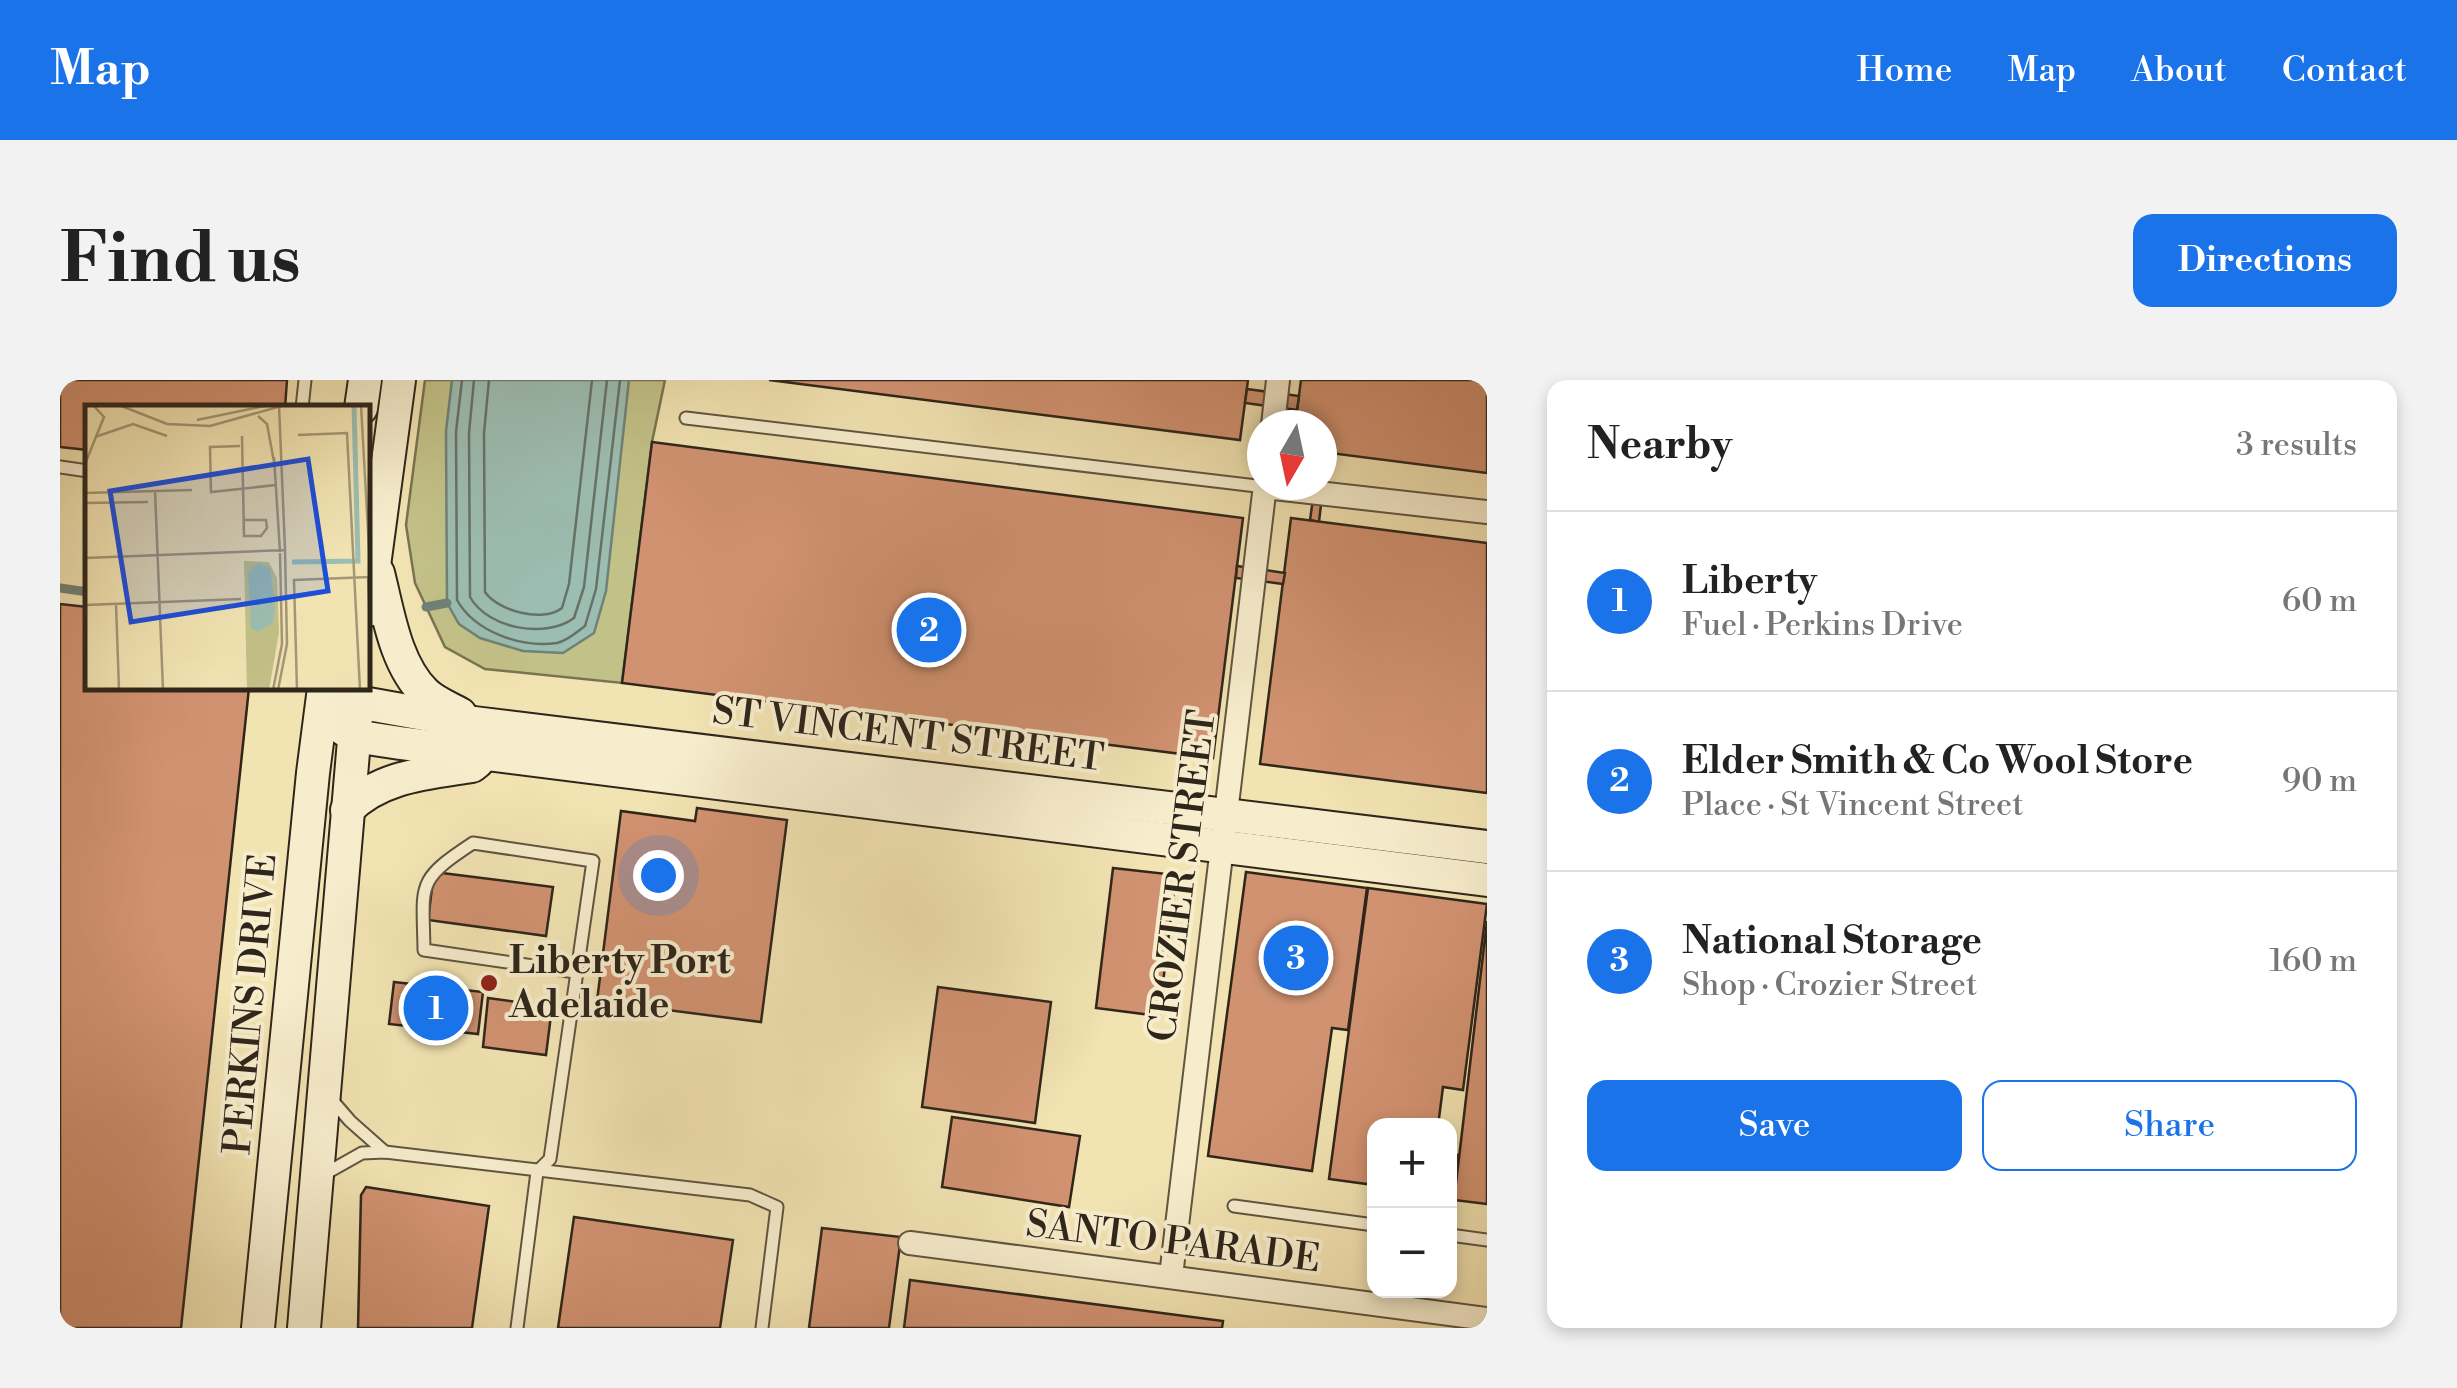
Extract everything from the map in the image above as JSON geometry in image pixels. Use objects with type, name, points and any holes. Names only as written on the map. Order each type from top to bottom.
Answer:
[{"type":"main road","points":[[361,405],[365,380]]},
{"type":"main road","points":[[370,591],[398,380]]},
{"type":"main road","points":[[374,554],[391,624],[408,670],[426,694],[474,723]]},
{"type":"main road","name":"ST VINCENT STREET","points":[[323,701],[358,695],[474,723],[1487,847]]},
{"type":"main road","name":"PERKINS DRIVE","points":[[304,1328],[358,695]]},
{"type":"main road","points":[[323,701],[354,736]]},
{"type":"main road","name":"PERKINS DRIVE","points":[[258,1328],[323,701]]},
{"type":"main road","name":"ST VINCENT STREET","points":[[354,736],[1487,880]]},
{"type":"main road","points":[[347,810],[360,796],[376,788],[418,775],[472,766],[484,755]]},
{"type":"street","points":[[1274,410],[1278,380]]},
{"type":"street","points":[[1337,494],[1487,512]]},
{"type":"street","name":"CROZIER STREET","points":[[1172,1276],[1263,500]]},
{"type":"street","name":"SANTO PARADE","points":[[910,1244],[1487,1319]]},
{"type":"lane","points":[[302,405],[305,380]]},
{"type":"lane","points":[[686,418],[1247,484]]},
{"type":"lane","points":[[60,467],[85,470]]},
{"type":"lane","points":[[517,1328],[537,1172],[550,1159],[592,861],[474,842],[439,865],[423,888],[424,950],[574,972]]},
{"type":"lane","points":[[324,1083],[332,1101],[385,1152]]},
{"type":"lane","points":[[316,1181],[362,1152],[385,1152],[750,1195],[777,1207],[762,1328]]},
{"type":"lane","points":[[1234,1206],[1367,1224]]},
{"type":"lane","points":[[1457,1236],[1487,1240]]},
{"type":"shaded area","points":[[425,380],[665,380],[652,442],[622,683],[485,669],[445,647],[415,583],[406,525]]},
{"type":"water","points":[[452,380],[629,380],[606,591],[594,633],[563,653],[523,651],[480,638],[459,624],[447,603],[446,431]]},
{"type":"building","points":[[60,380],[287,380],[285,405],[85,405],[85,450],[60,447]]},
{"type":"building","points":[[769,380],[1248,380],[1240,440]]},
{"type":"building","points":[[1301,380],[1487,380],[1487,473],[1337,454],[1337,410],[1297,410]]},
{"type":"building","points":[[1247,389],[1299,396],[1297,410],[1245,403]]},
{"type":"building","points":[[652,442],[1243,518],[1213,758],[622,683]]},
{"type":"building","points":[[1313,500],[1322,500],[1319,522],[1310,520]]},
{"type":"building","points":[[1291,518],[1487,543],[1487,793],[1260,764]]},
{"type":"building","points":[[1237,566],[1285,573],[1283,584],[1236,578]]},
{"type":"building","points":[[60,604],[85,607],[85,690],[249,690],[181,1328],[60,1328]]},
{"type":"building","points":[[697,808],[787,820],[761,1022],[597,1001],[621,811],[695,821]]},
{"type":"building","points":[[1113,868],[1176,875],[1159,1016],[1096,1008]]},
{"type":"building","points":[[434,872],[553,887],[546,936],[428,920]]},
{"type":"building","points":[[1246,872],[1367,888],[1348,1030],[1332,1028],[1312,1171],[1208,1156]]},
{"type":"building","points":[[1368,888],[1487,904],[1463,1090],[1443,1087],[1439,1118],[1367,1118],[1367,1184],[1329,1179]]},
{"type":"building","points":[[1487,921],[1487,1204],[1457,1200]]},
{"type":"building","points":[[394,982],[483,992],[478,1034],[389,1024]]},
{"type":"building","points":[[938,987],[1051,1002],[1035,1123],[922,1107]]},
{"type":"building","points":[[488,998],[552,1007],[546,1055],[483,1047]]},
{"type":"building","points":[[952,1117],[1080,1136],[1069,1207],[942,1187]]},
{"type":"building","points":[[366,1187],[489,1206],[472,1328],[358,1328],[361,1195]]},
{"type":"building","points":[[574,1217],[733,1240],[720,1328],[558,1328]]},
{"type":"building","points":[[822,1228],[901,1237],[889,1328],[809,1328]]},
{"type":"building","points":[[910,1280],[1223,1321],[1222,1328],[904,1328]]},
{"type":"waterway","points":[[60,588],[85,592]]},
{"type":"waterway","points":[[426,607],[447,603]]},
{"type":"place","name":"Elder Smith & Co Wool Store","points":[[929,630]]},
{"type":"place","name":"National Storage","points":[[1296,958]]},
{"type":"place","name":"Liberty Port Adelaide","points":[[489,983]]},
{"type":"place","name":"Liberty","points":[[436,1008]]}]
